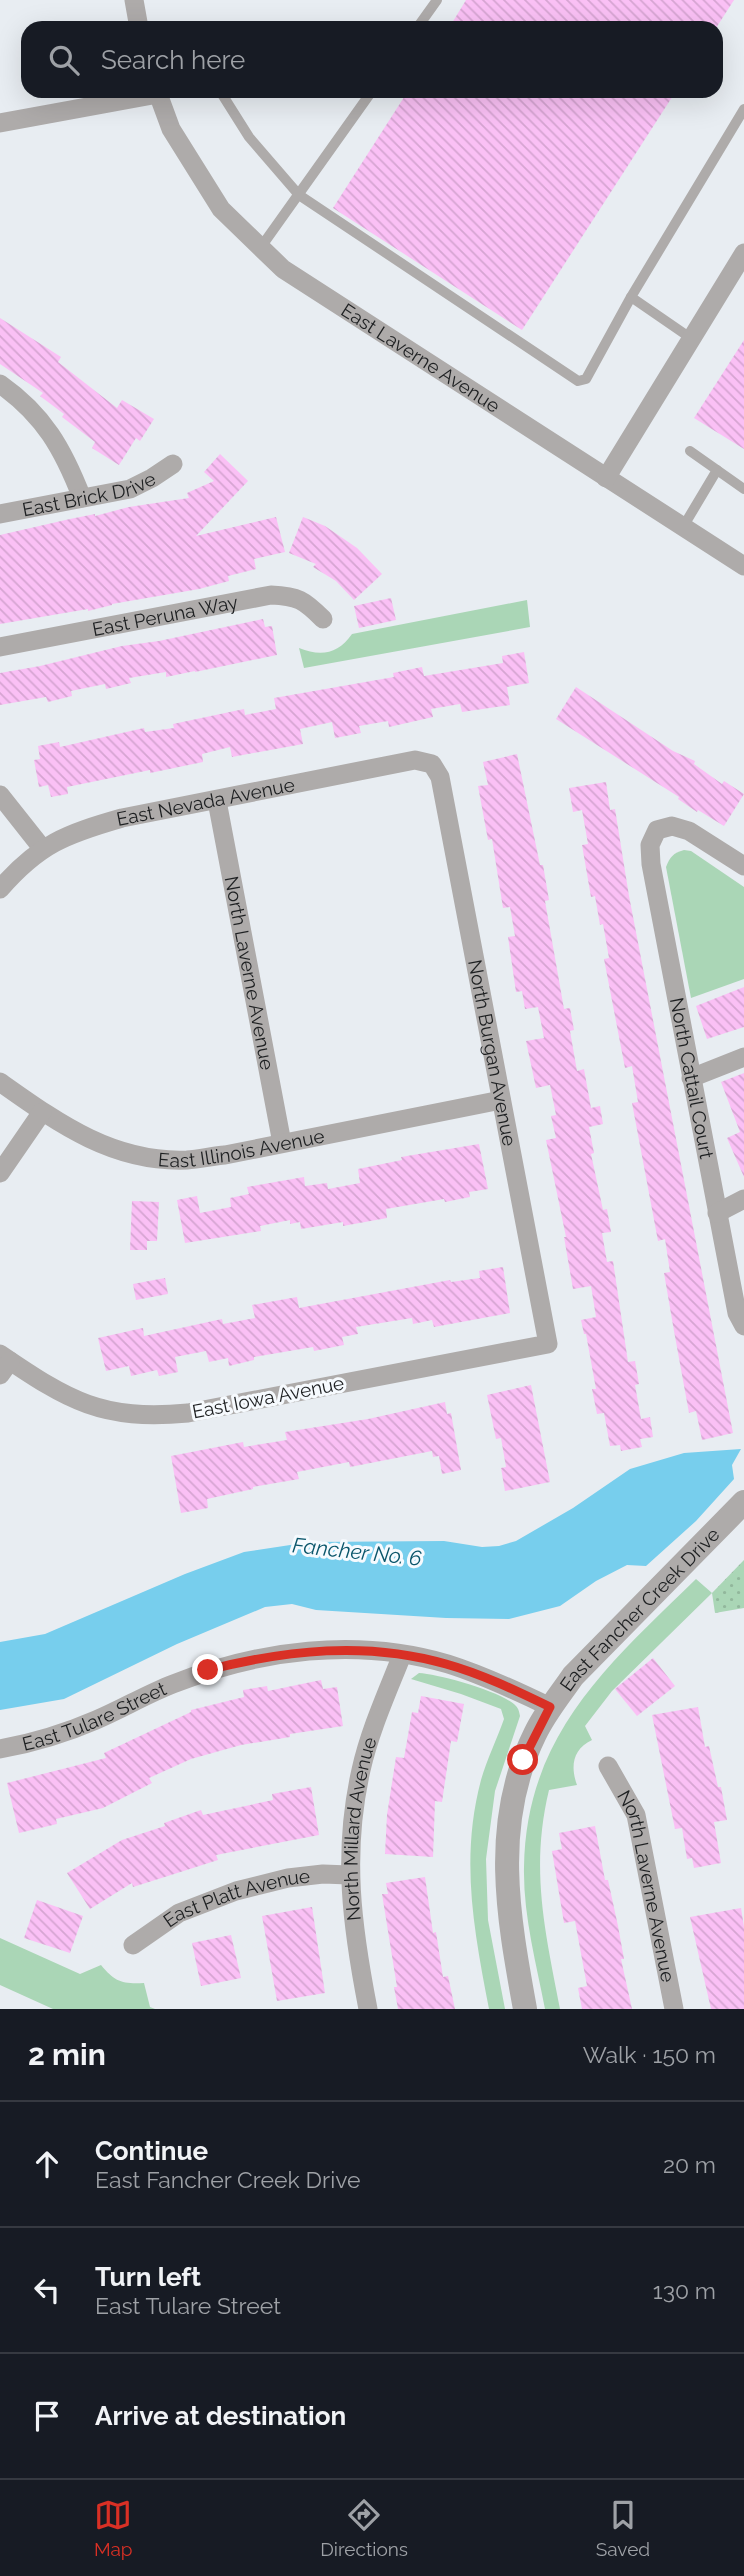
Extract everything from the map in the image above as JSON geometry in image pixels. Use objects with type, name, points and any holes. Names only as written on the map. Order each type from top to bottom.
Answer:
[{"type":"street","points":[[134,0],[138,21]]},
{"type":"street","points":[[0,123],[130,98]]},
{"type":"street","name":"East Laverne Avenue","points":[[163,98],[171,129],[221,209],[283,269],[744,566]]},
{"type":"street","points":[[606,478],[744,253]]},
{"type":"street","points":[[0,384],[36,413],[55,439],[82,498]]},
{"type":"street","name":"East Brick Drive","points":[[0,514],[130,489],[173,464]]},
{"type":"street","name":"East Peruna Way","points":[[0,647],[271,595],[293,596],[308,604],[323,619]]},
{"type":"street","name":"East Nevada Avenue","points":[[0,889],[42,848],[80,830],[122,818],[415,760],[432,764]]},
{"type":"street","name":"North Burgan Avenue","points":[[432,764],[440,778],[548,1344]]},
{"type":"street","points":[[0,795],[42,848]]},
{"type":"street","name":"North Laverne Avenue","points":[[217,801],[282,1143]]},
{"type":"street","name":"North Cattail Court","points":[[744,866],[688,831],[673,826],[657,830],[650,845],[651,864],[717,1213],[737,1313],[744,1326]]},
{"type":"street","points":[[691,1078],[744,1057]]},
{"type":"street","name":"East Illinois Avenue","points":[[0,1082],[81,1136],[116,1150],[187,1160],[501,1100]]},
{"type":"street","points":[[0,1172],[42,1112]]},
{"type":"street","points":[[717,1213],[744,1199]]},
{"type":"street","name":"East Iowa Avenue","points":[[3,1364],[92,1407],[130,1415],[162,1416],[548,1344]]},
{"type":"street","name":"East Fancher Creek Drive","points":[[525,2009],[508,1906],[508,1824],[523,1760],[550,1707],[573,1676],[744,1502]]},
{"type":"street","name":"East Tulare Street","points":[[0,1749],[57,1735],[95,1721],[169,1685],[208,1670],[257,1658],[305,1651],[356,1650],[402,1654],[446,1664],[492,1680],[550,1707]]},
{"type":"street","name":"North Millard Avenue","points":[[368,2009],[354,1933],[349,1875],[352,1827],[361,1770],[372,1732],[402,1654]]},
{"type":"street","name":"North Laverne Avenue","points":[[608,1766],[636,1815],[674,2009]]},
{"type":"street","name":"East Platt Avenue","points":[[133,1945],[178,1913],[236,1891],[288,1878],[323,1874],[349,1875]]},
{"type":"lane","points":[[422,21],[438,0]]},
{"type":"lane","points":[[224,98],[249,137],[299,195],[578,381],[586,379],[631,297],[744,109]]},
{"type":"lane","points":[[261,247],[367,98]]},
{"type":"lane","points":[[631,297],[692,339]]},
{"type":"lane","points":[[690,451],[744,489]]},
{"type":"lane","points":[[684,527],[717,470]]},
{"type":"green space","points":[[527,600],[530,627],[304,668],[299,648],[328,652],[341,646],[352,634]]},
{"type":"green space","points":[[684,850],[691,851],[744,887],[744,979],[691,998],[666,867],[672,856]]},
{"type":"green space","points":[[744,1560],[744,1608],[715,1613],[712,1593]]},
{"type":"green space","points":[[696,1579],[712,1593],[612,1691],[585,1726],[592,1740],[581,1748],[575,1759],[577,1785],[549,1790],[543,1819],[540,1873],[545,1926],[560,2009],[545,2009],[524,1885],[528,1820],[539,1778],[556,1740],[578,1705],[604,1672]]},
{"type":"green space","points":[[419,1673],[455,1680],[498,1695],[516,1706],[519,1712],[520,1716],[495,1791],[486,1859],[488,1920],[505,2009],[489,2009],[474,1923],[470,1867],[471,1838],[481,1780],[504,1719],[501,1709],[411,1679]]},
{"type":"green space","points":[[0,1938],[80,1974],[101,1965],[119,1981],[144,1983],[150,2007],[155,2009],[53,2009],[0,1985]]},
{"type":"water","name":"Fancher No. 6","points":[[741,1449],[732,1465],[734,1479],[696,1521],[646,1566],[627,1565],[596,1581],[560,1606],[509,1619],[316,1610],[292,1604],[265,1607],[177,1644],[64,1699],[0,1710],[0,1642],[45,1634],[185,1574],[244,1552],[310,1542],[444,1541],[482,1547],[499,1546],[516,1541],[573,1508],[630,1469],[684,1453]]},
{"type":"building","points":[[466,0],[734,0],[720,21],[453,21]]},
{"type":"building","points":[[404,98],[671,98],[522,330],[333,208]]},
{"type":"building","points":[[0,318],[61,357],[58,362],[117,408],[122,400],[154,419],[140,441],[136,438],[119,465],[92,448],[95,442],[62,417],[64,414],[40,396],[43,393],[0,364]]},
{"type":"building","points":[[744,340],[744,449],[694,418]]},
{"type":"building","points":[[220,454],[248,481],[196,536],[276,517],[285,552],[254,559],[256,569],[228,576],[229,581],[199,589],[112,604],[88,611],[0,624],[0,535],[129,507],[189,498],[187,493],[214,481],[204,472]]},
{"type":"building","points":[[303,517],[325,526],[357,548],[382,574],[354,600],[336,581],[313,567],[316,564],[289,553]]},
{"type":"building","points":[[391,598],[396,620],[359,628],[354,606]]},
{"type":"building","points":[[263,619],[265,627],[272,626],[277,655],[166,677],[166,672],[129,678],[131,683],[106,689],[105,684],[71,691],[72,696],[48,702],[46,697],[0,705],[0,673]]},
{"type":"building","points":[[524,652],[529,683],[507,687],[510,705],[462,712],[460,704],[431,709],[433,717],[389,727],[388,721],[359,726],[361,733],[335,738],[332,722],[300,729],[303,744],[232,757],[230,747],[202,754],[203,762],[67,787],[68,794],[51,797],[48,785],[39,787],[34,760],[40,759],[38,746],[59,742],[60,747],[144,728],[145,732],[174,728],[173,724],[244,709],[245,715],[276,709],[274,698],[394,677],[393,673],[422,667],[424,676],[503,663],[502,656]]},
{"type":"building","points":[[576,687],[673,751],[695,761],[694,764],[722,784],[724,781],[744,794],[724,826],[698,810],[697,812],[678,799],[679,797],[556,719]]},
{"type":"building","points":[[517,754],[540,865],[543,865],[549,900],[545,901],[564,1009],[570,1008],[574,1030],[570,1031],[577,1071],[584,1069],[591,1108],[600,1106],[603,1124],[589,1127],[594,1153],[591,1154],[603,1210],[607,1209],[611,1232],[602,1233],[607,1262],[613,1261],[628,1362],[635,1361],[639,1384],[635,1385],[641,1419],[650,1417],[653,1437],[640,1439],[642,1447],[621,1451],[620,1445],[610,1446],[604,1413],[597,1414],[592,1389],[596,1389],[581,1320],[596,1317],[591,1286],[573,1289],[566,1237],[546,1140],[556,1138],[551,1116],[556,1115],[550,1085],[536,1088],[526,1041],[544,1038],[538,1007],[525,1009],[522,991],[516,992],[508,937],[515,936],[510,907],[503,908],[492,839],[488,840],[478,786],[488,785],[483,762]]},
{"type":"building","points":[[606,782],[610,810],[615,809],[629,896],[733,1433],[702,1440],[696,1411],[689,1413],[664,1273],[670,1272],[665,1239],[658,1241],[632,1103],[638,1102],[632,1066],[625,1068],[604,959],[609,958],[603,924],[600,925],[595,896],[591,897],[582,845],[588,844],[582,810],[573,812],[569,788]]},
{"type":"building","points":[[744,987],[744,1027],[707,1039],[696,1006]]},
{"type":"building","points":[[744,1073],[744,1177],[727,1138],[740,1132],[721,1082]]},
{"type":"building","points":[[479,1144],[488,1189],[469,1192],[470,1197],[386,1209],[387,1218],[343,1226],[343,1222],[301,1229],[300,1222],[290,1224],[290,1220],[260,1226],[261,1231],[185,1243],[177,1200],[197,1196],[200,1213],[231,1207],[230,1198],[249,1194],[247,1187],[304,1177],[305,1186],[327,1183],[328,1189],[360,1183],[358,1169],[402,1160],[401,1157]]},
{"type":"building","points":[[132,1201],[159,1202],[157,1241],[147,1241],[147,1250],[130,1250]]},
{"type":"building","points":[[503,1267],[510,1313],[434,1327],[432,1320],[413,1324],[412,1318],[356,1327],[358,1334],[342,1337],[344,1345],[314,1351],[313,1347],[254,1357],[254,1360],[229,1366],[228,1358],[209,1362],[206,1351],[175,1357],[178,1372],[159,1376],[157,1370],[131,1376],[129,1366],[106,1371],[98,1338],[143,1328],[144,1336],[222,1319],[223,1324],[255,1318],[252,1305],[297,1297],[299,1308],[450,1280],[480,1278],[479,1271]]},
{"type":"building","points":[[165,1278],[168,1294],[136,1300],[133,1284]]},
{"type":"building","points":[[531,1385],[550,1482],[505,1491],[501,1468],[506,1467],[501,1438],[496,1439],[487,1395]]},
{"type":"building","points":[[445,1402],[447,1414],[451,1413],[461,1470],[442,1474],[439,1456],[433,1457],[432,1451],[350,1467],[349,1462],[297,1472],[299,1479],[207,1499],[208,1508],[181,1513],[171,1456],[243,1442],[244,1447],[287,1440],[285,1432],[368,1419]]},
{"type":"building","points":[[653,1658],[675,1686],[637,1716],[615,1689]]},
{"type":"building","points":[[321,1680],[323,1689],[337,1687],[343,1726],[290,1734],[290,1737],[241,1745],[191,1759],[149,1778],[152,1783],[103,1808],[56,1819],[57,1824],[19,1833],[7,1783],[106,1758],[104,1753],[191,1710],[244,1697],[243,1690],[267,1686],[268,1691]]},
{"type":"building","points":[[421,1696],[464,1704],[457,1742],[451,1741],[442,1802],[435,1801],[433,1857],[385,1854],[387,1815],[396,1757],[404,1758],[412,1712],[418,1713]]},
{"type":"building","points":[[698,1707],[705,1747],[709,1746],[727,1820],[714,1822],[721,1863],[694,1868],[692,1858],[687,1859],[682,1828],[675,1829],[652,1715]]},
{"type":"building","points":[[311,1787],[319,1835],[216,1855],[218,1860],[133,1887],[132,1883],[90,1909],[67,1873],[122,1840],[165,1826],[164,1823],[201,1810],[203,1815],[273,1800],[272,1794]]},
{"type":"building","points":[[595,1826],[605,1880],[608,1880],[618,1926],[624,1959],[621,1959],[632,2009],[582,2009],[578,1988],[587,1986],[575,1921],[564,1923],[552,1851],[562,1849],[559,1833]]},
{"type":"building","points":[[425,1877],[443,1977],[448,1976],[455,2009],[398,2009],[382,1894],[388,1894],[386,1883]]},
{"type":"building","points":[[37,1900],[83,1916],[70,1953],[24,1938]]},
{"type":"building","points":[[312,1907],[325,1993],[277,2001],[262,1916]]},
{"type":"building","points":[[741,1908],[744,1927],[744,2009],[711,2009],[690,1917]]},
{"type":"building","points":[[231,1935],[241,1978],[201,1986],[192,1943]]},
{"type":"route","points":[[208,1670],[257,1658],[305,1651],[356,1650],[402,1654],[446,1664],[492,1680],[550,1707],[523,1760]]}]
